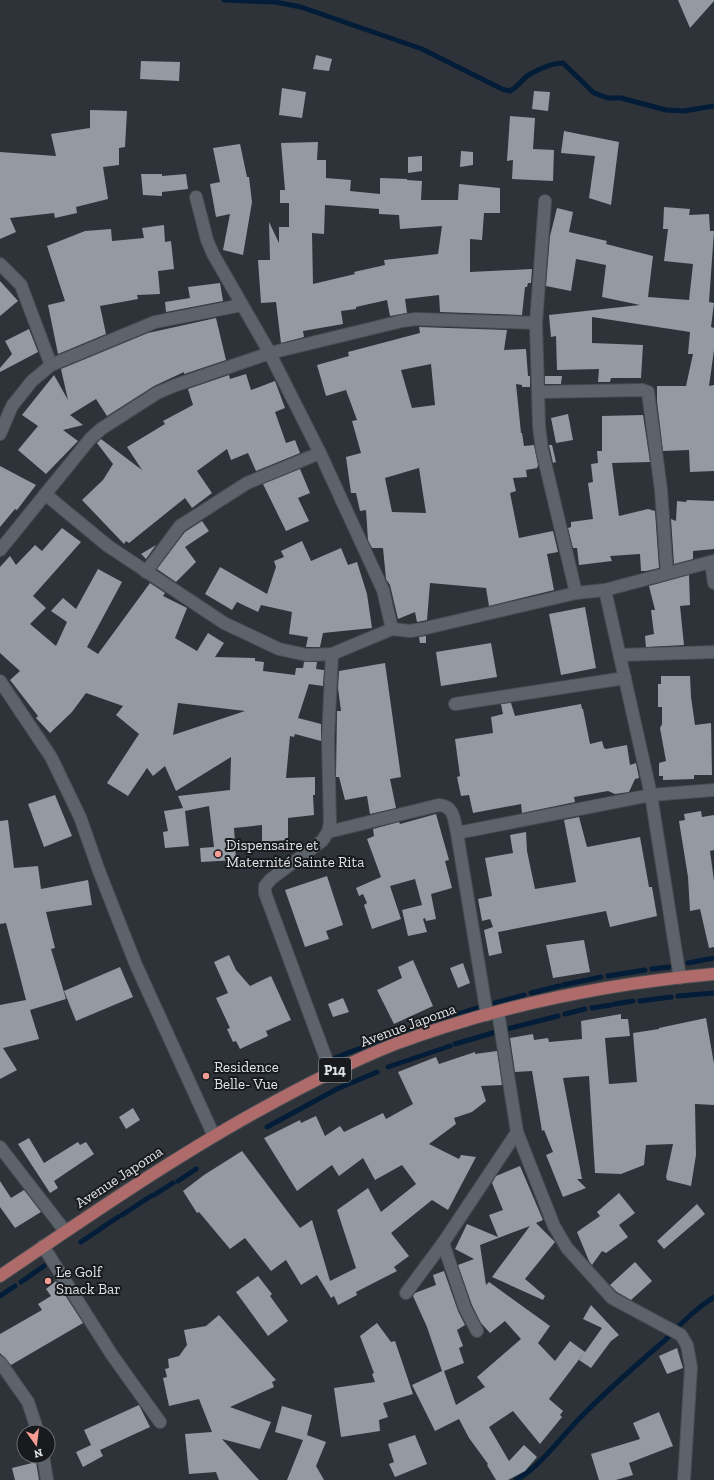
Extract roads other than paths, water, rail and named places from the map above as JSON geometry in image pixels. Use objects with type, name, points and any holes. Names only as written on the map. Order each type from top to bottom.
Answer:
[{"type":"main road","name":"Avenue Japoma","points":[[0,1276],[65,1231],[214,1136],[331,1072],[394,1045],[493,1014],[572,994],[714,974]]},
{"type":"street","points":[[196,197],[207,240],[270,354],[320,453],[383,590],[392,629]]},
{"type":"street","points":[[545,201],[536,323],[539,426],[542,450],[576,594]]},
{"type":"street","points":[[0,264],[21,285],[51,365]]},
{"type":"street","points":[[0,434],[12,406],[32,380],[51,365],[154,322],[242,305]]},
{"type":"street","points":[[0,550],[90,439],[101,429],[157,393],[270,354],[383,325],[416,319],[536,323]]},
{"type":"street","points":[[538,392],[642,390],[648,392],[661,490],[667,573]]},
{"type":"street","points":[[146,572],[180,526],[247,483],[320,453]]},
{"type":"street","points":[[45,494],[108,546],[224,623],[279,649],[307,655],[332,654],[392,629],[410,631],[576,594],[605,590],[712,561],[714,584]]},
{"type":"street","points":[[605,590],[651,796],[680,978]]},
{"type":"street","points":[[620,655],[714,652]]},
{"type":"street","points":[[331,1072],[265,893],[265,886],[271,879],[322,841],[328,832],[330,823],[328,739],[332,654]]},
{"type":"street","points":[[455,704],[625,678]]},
{"type":"street","points":[[0,681],[51,756],[80,818],[136,965],[214,1136]]},
{"type":"street","points":[[457,833],[651,796],[714,790]]},
{"type":"street","points":[[328,832],[439,805],[447,806],[451,809],[517,1132],[554,1226],[567,1248],[612,1298],[681,1335],[687,1345],[691,1367],[684,1480]]},
{"type":"street","points":[[406,1293],[443,1243],[517,1132]]},
{"type":"street","points":[[0,1147],[65,1231]]},
{"type":"street","points":[[443,1243],[465,1308],[476,1331]]},
{"type":"street","points":[[43,1246],[112,1355],[160,1422]]},
{"type":"street","points":[[0,1362],[28,1402],[35,1424]]},
{"type":"street","points":[[44,1464],[47,1480]]},
{"type":"waterway","points":[[224,0],[275,2],[301,7],[422,49],[502,89],[510,91],[535,71],[558,63],[563,63],[594,93],[608,98],[621,98],[666,110],[684,111],[714,106]]},
{"type":"waterway","points":[[688,963],[714,958]]},
{"type":"waterway","points":[[652,969],[669,967]]},
{"type":"waterway","points":[[608,976],[645,970]]},
{"type":"waterway","points":[[563,985],[601,977]]},
{"type":"waterway","points":[[531,993],[559,986]]},
{"type":"waterway","points":[[678,996],[714,993]]},
{"type":"waterway","points":[[495,1003],[524,995]]},
{"type":"waterway","points":[[640,1001],[671,997]]},
{"type":"waterway","points":[[615,1004],[633,1001]]},
{"type":"waterway","points":[[592,1008],[611,1005]]},
{"type":"waterway","points":[[419,1026],[481,1007]]},
{"type":"waterway","points":[[565,1014],[585,1009]]},
{"type":"waterway","points":[[507,1029],[558,1016]]},
{"type":"waterway","points":[[332,1059],[413,1028]]},
{"type":"waterway","points":[[455,1044],[496,1032]]},
{"type":"waterway","points":[[388,1067],[450,1046]]},
{"type":"waterway","points":[[267,1127],[337,1089],[377,1072]]},
{"type":"waterway","points":[[178,1181],[196,1169]]},
{"type":"waterway","points":[[154,1195],[173,1183]]},
{"type":"waterway","points":[[122,1215],[151,1196]]},
{"type":"waterway","points":[[81,1242],[118,1217]]},
{"type":"waterway","points":[[21,1282],[44,1266]]},
{"type":"waterway","points":[[0,1296],[15,1286]]},
{"type":"waterway","points":[[516,1480],[533,1468],[579,1419],[631,1369],[664,1341],[694,1312],[714,1297]]},
{"type":"place","name":"Dispensaire et Maternité Sainte Rita","points":[[218,854]]},
{"type":"place","name":"Residence Belle- Vue","points":[[206,1076]]},
{"type":"place","name":"Le Golf Snack Bar","points":[[48,1281]]}]
